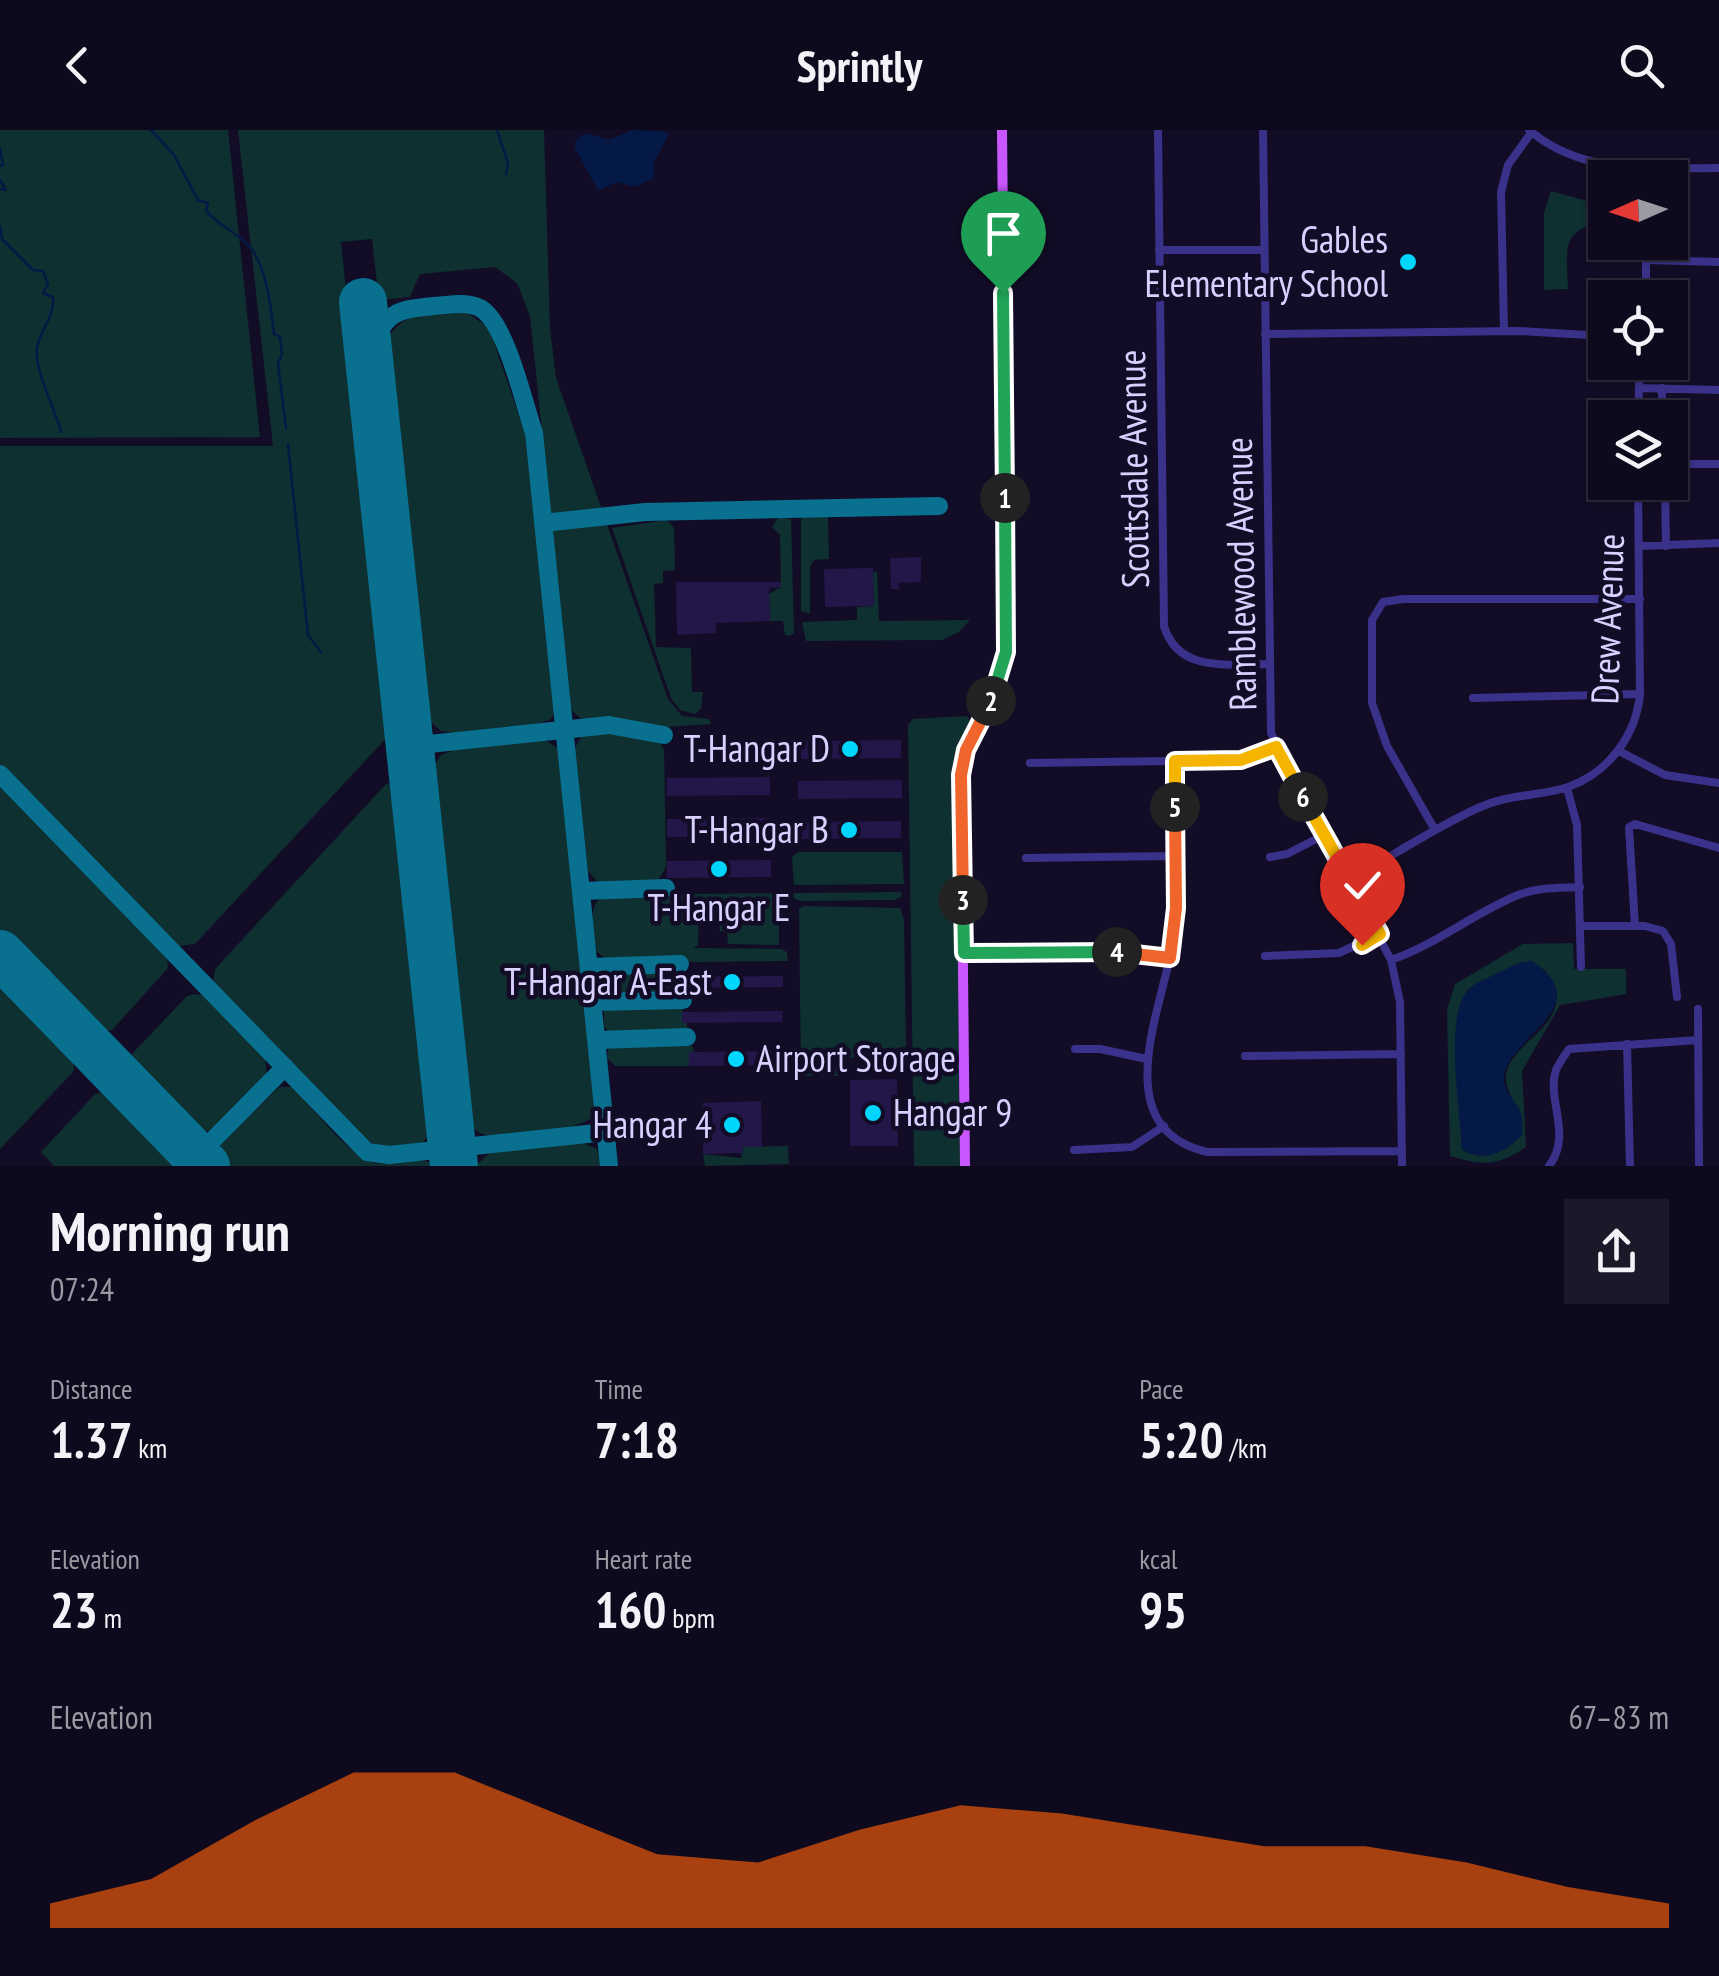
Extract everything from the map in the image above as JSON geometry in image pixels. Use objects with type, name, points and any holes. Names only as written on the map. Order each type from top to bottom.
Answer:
[{"type":"main road","points":[[965,1166],[961,775],[966,750],[1000,680],[1006,642],[1002,130]]},
{"type":"street","name":"Scottsdale Avenue","points":[[1158,130],[1164,626],[1173,646],[1189,659],[1212,664],[1268,664]]},
{"type":"street","name":"Ramblewood Avenue","points":[[1263,130],[1269,719],[1276,747],[1391,960],[1400,1002],[1402,1166]]},
{"type":"street","points":[[1504,331],[1502,192],[1508,165],[1530,131],[1588,161]]},
{"type":"street","points":[[1688,170],[1719,168]]},
{"type":"street","points":[[1159,250],[1264,250]]},
{"type":"street","points":[[1646,280],[1646,260],[1719,262]]},
{"type":"street","points":[[1265,334],[1504,331],[1588,335]]},
{"type":"street","points":[[1639,380],[1639,400]]},
{"type":"street","points":[[1639,388],[1719,390]]},
{"type":"street","points":[[1662,388],[1662,400]]},
{"type":"street","points":[[1688,464],[1719,464]]},
{"type":"street","name":"Drew Avenue","points":[[1350,880],[1435,830],[1506,796],[1567,788],[1597,771],[1619,750],[1636,716],[1640,694],[1638,500]]},
{"type":"street","points":[[1665,500],[1666,546]]},
{"type":"street","points":[[1639,546],[1719,543]]},
{"type":"street","points":[[1435,830],[1374,715],[1372,620],[1380,605],[1402,599],[1640,599]]},
{"type":"street","points":[[1473,698],[1640,694]]},
{"type":"street","points":[[1030,763],[1241,760],[1276,747]]},
{"type":"street","points":[[1619,750],[1665,776],[1719,783]]},
{"type":"street","points":[[1175,761],[1176,908],[1170,958],[1146,1071],[1149,1098],[1164,1126],[1192,1147],[1217,1153],[1401,1151]]},
{"type":"street","points":[[1567,788],[1577,825],[1582,967]]},
{"type":"street","points":[[1634,926],[1630,827],[1635,824],[1719,848]]},
{"type":"street","points":[[1270,857],[1287,854],[1324,835]]},
{"type":"street","points":[[1026,858],[1176,856]]},
{"type":"street","points":[[1391,960],[1436,941],[1518,896],[1537,890],[1580,887]]},
{"type":"street","points":[[1582,926],[1658,928],[1670,940],[1677,997]]},
{"type":"street","points":[[1266,956],[1340,954],[1380,934]]},
{"type":"street","points":[[964,953],[1126,952],[1170,958]]},
{"type":"street","points":[[1698,1010],[1699,1166]]},
{"type":"street","points":[[1554,1164],[1560,1121],[1554,1073],[1568,1049],[1698,1040]]},
{"type":"street","points":[[1627,1044],[1630,1166]]},
{"type":"street","points":[[1075,1049],[1147,1058]]},
{"type":"street","points":[[1245,1056],[1401,1054]]},
{"type":"street","points":[[1074,1150],[1132,1147],[1164,1126]]},
{"type":"green space","points":[[0,130],[228,130],[260,437],[0,438]]},
{"type":"green space","points":[[238,130],[544,130],[550,328],[556,378],[668,699],[682,716],[709,719],[711,724],[664,727],[613,718],[584,721],[571,710],[530,316],[517,283],[495,267],[420,274],[410,297],[379,300],[372,239],[341,242],[392,728],[195,944],[177,946],[0,764],[0,446],[273,446]]},
{"type":"green space","points":[[1551,191],[1588,201],[1588,225],[1573,236],[1567,252],[1568,289],[1544,290],[1544,213]]},
{"type":"green space","points":[[465,311],[489,328],[525,433],[555,711],[551,719],[540,723],[453,733],[441,731],[422,714],[384,346],[408,319]]},
{"type":"green space","points":[[779,517],[791,519],[794,633],[789,636],[785,635],[783,621],[770,621],[769,594],[781,587],[780,535],[772,527]]},
{"type":"green space","points":[[801,517],[828,517],[829,559],[814,560],[810,567],[810,614],[801,611]]},
{"type":"green space","points":[[667,520],[674,528],[675,570],[663,571],[663,583],[654,584],[656,647],[691,648],[692,692],[703,692],[701,709],[695,714],[680,710],[671,698],[612,528]]},
{"type":"green space","points":[[873,572],[877,572],[879,621],[970,620],[959,632],[942,640],[806,641],[802,622],[857,620],[857,607],[874,606]]},
{"type":"green space","points":[[967,716],[973,725],[960,755],[956,785],[961,1166],[914,1166],[908,725],[913,719]]},
{"type":"green space","points":[[610,730],[656,738],[664,749],[666,867],[657,882],[600,884],[588,871],[575,748],[582,735]]},
{"type":"green space","points":[[545,740],[559,749],[596,1114],[577,1124],[545,1132],[487,1135],[476,1130],[463,1115],[429,773],[441,755],[458,748]]},
{"type":"green space","points":[[387,783],[396,789],[433,1131],[422,1143],[381,1147],[366,1141],[213,982],[215,969]]},
{"type":"green space","points":[[0,787],[167,957],[168,968],[112,1030],[98,1031],[0,931]]},
{"type":"green space","points":[[798,852],[902,852],[904,884],[794,885],[792,857]]},
{"type":"green space","points":[[902,892],[894,900],[793,898],[794,893]]},
{"type":"green space","points":[[785,893],[785,901],[779,901],[779,945],[728,944],[727,932],[720,931],[719,915],[699,915],[698,945],[693,948],[781,949],[787,952],[788,961],[612,963],[597,952],[593,913],[605,895]]},
{"type":"green space","points":[[900,908],[904,920],[906,1047],[896,1048],[896,1057],[844,1058],[844,1068],[838,1076],[801,1076],[799,909]]},
{"type":"green space","points":[[1573,943],[1574,969],[1626,969],[1626,994],[1560,1005],[1522,1071],[1526,1147],[1490,1162],[1450,1156],[1447,1010],[1455,984],[1523,944]],"holes":[[[1521,962],[1545,970],[1555,989],[1555,1007],[1548,1021],[1508,1066],[1506,1080],[1511,1096],[1470,1154],[1462,1149],[1456,1034],[1467,990]]]},
{"type":"green space","points":[[680,968],[686,988],[683,996],[608,997],[601,991],[600,978],[605,971]]},
{"type":"green space","points":[[0,975],[73,1049],[74,1071],[0,1149]]},
{"type":"green space","points":[[202,995],[265,1059],[267,1074],[209,1131],[192,1130],[132,1070],[131,1055],[187,996]]},
{"type":"green space","points":[[683,1003],[682,1022],[687,1023],[687,1033],[614,1035],[604,1027],[604,1010],[609,1006]]},
{"type":"green space","points":[[690,1041],[694,1052],[689,1053],[689,1066],[615,1066],[607,1058],[608,1049],[617,1043]]},
{"type":"green space","points":[[279,1087],[292,1087],[364,1159],[374,1163],[421,1160],[436,1166],[229,1166],[220,1157],[221,1143]]},
{"type":"green space","points":[[110,1091],[183,1166],[54,1166],[41,1152],[95,1094]]},
{"type":"green space","points":[[581,1142],[597,1149],[601,1166],[475,1166],[490,1153]]},
{"type":"green space","points":[[788,1146],[789,1164],[705,1166],[703,1154],[741,1158],[743,1147]]},
{"type":"water","points":[[632,130],[663,131],[669,135],[654,161],[654,178],[635,187],[617,182],[598,191],[575,141],[585,133],[609,140]]},
{"type":"water","points":[[1532,961],[1550,977],[1557,992],[1554,1007],[1520,1047],[1504,1076],[1521,1114],[1522,1135],[1494,1154],[1478,1156],[1462,1149],[1455,1047],[1459,1009],[1464,995],[1474,985]]},
{"type":"building","points":[[921,557],[921,582],[898,583],[899,589],[891,589],[890,558]]},
{"type":"building","points":[[873,568],[874,606],[825,607],[824,569]]},
{"type":"building","points":[[676,582],[781,582],[781,587],[769,588],[770,621],[716,623],[716,633],[677,635]]},
{"type":"building","name":"T-Hangar D","points":[[901,740],[901,758],[798,759],[797,741]]},
{"type":"building","points":[[770,777],[770,795],[667,796],[667,778]]},
{"type":"building","points":[[902,780],[902,798],[798,799],[798,781]]},
{"type":"building","points":[[770,818],[771,836],[667,837],[667,819]]},
{"type":"building","name":"T-Hangar B","points":[[901,821],[901,838],[798,839],[797,822]]},
{"type":"building","name":"T-Hangar E","points":[[771,860],[771,877],[667,878],[667,861]]},
{"type":"building","name":"T-Hangar A-East","points":[[783,976],[783,987],[681,988],[681,977]]},
{"type":"building","points":[[783,1011],[782,1022],[682,1023],[682,1012]]},
{"type":"building","name":"Airport Storage","points":[[783,1051],[783,1065],[689,1066],[689,1052]]},
{"type":"building","name":"Hangar 9","points":[[897,1079],[898,1146],[850,1146],[850,1080]]},
{"type":"building","name":"Hangar 4","points":[[761,1101],[762,1147],[743,1147],[743,1153],[703,1154],[703,1103]]},
{"type":"waterway","points":[[151,130],[174,155],[198,200],[208,203],[206,210],[245,242],[261,266],[274,334],[280,337],[282,355],[278,363],[286,428]]},
{"type":"waterway","points":[[497,130],[508,163],[506,174]]},
{"type":"waterway","points":[[0,148],[0,166]]},
{"type":"waterway","points":[[0,180],[6,190],[0,189]]},
{"type":"waterway","points":[[0,226],[2,239],[33,270],[43,271],[48,284],[43,293],[53,297],[37,357],[61,432]]},
{"type":"waterway","points":[[288,444],[308,635],[321,652]]},
{"type":"taxiway","points":[[368,348],[388,320],[401,312],[457,304],[480,308],[506,346],[534,433],[609,1166]]},
{"type":"taxiway","points":[[543,523],[645,512],[939,506]]},
{"type":"taxiway","points":[[410,746],[609,725],[664,735]]},
{"type":"taxiway","points":[[0,774],[367,1152],[389,1155],[606,1132]]},
{"type":"taxiway","points":[[582,891],[666,888]]},
{"type":"taxiway","points":[[590,967],[680,964]]},
{"type":"taxiway","points":[[593,1002],[683,1000]]},
{"type":"taxiway","points":[[598,1040],[687,1037]]},
{"type":"taxiway","points":[[197,1156],[285,1067]]},
{"type":"runway","points":[[363,302],[454,1166]]},
{"type":"runway","points":[[0,954],[206,1166]]},
{"type":"place","name":"Gables Elementary School","points":[[1408,262]]},
{"type":"place","name":"T-Hangar D","points":[[850,749]]},
{"type":"place","name":"T-Hangar B","points":[[849,830]]},
{"type":"place","name":"T-Hangar E","points":[[719,869]]},
{"type":"place","name":"T-Hangar A-East","points":[[732,982]]},
{"type":"place","name":"Airport Storage","points":[[736,1059]]},
{"type":"place","name":"Hangar 9","points":[[873,1113]]},
{"type":"place","name":"Hangar 4","points":[[732,1125]]},
{"type":"route","points":[[1003,293],[1006,652],[998,688],[966,750],[961,775],[964,953],[1126,952],[1170,958],[1176,908],[1175,761],[1241,760],[1276,747],[1380,934],[1362,945]]}]
